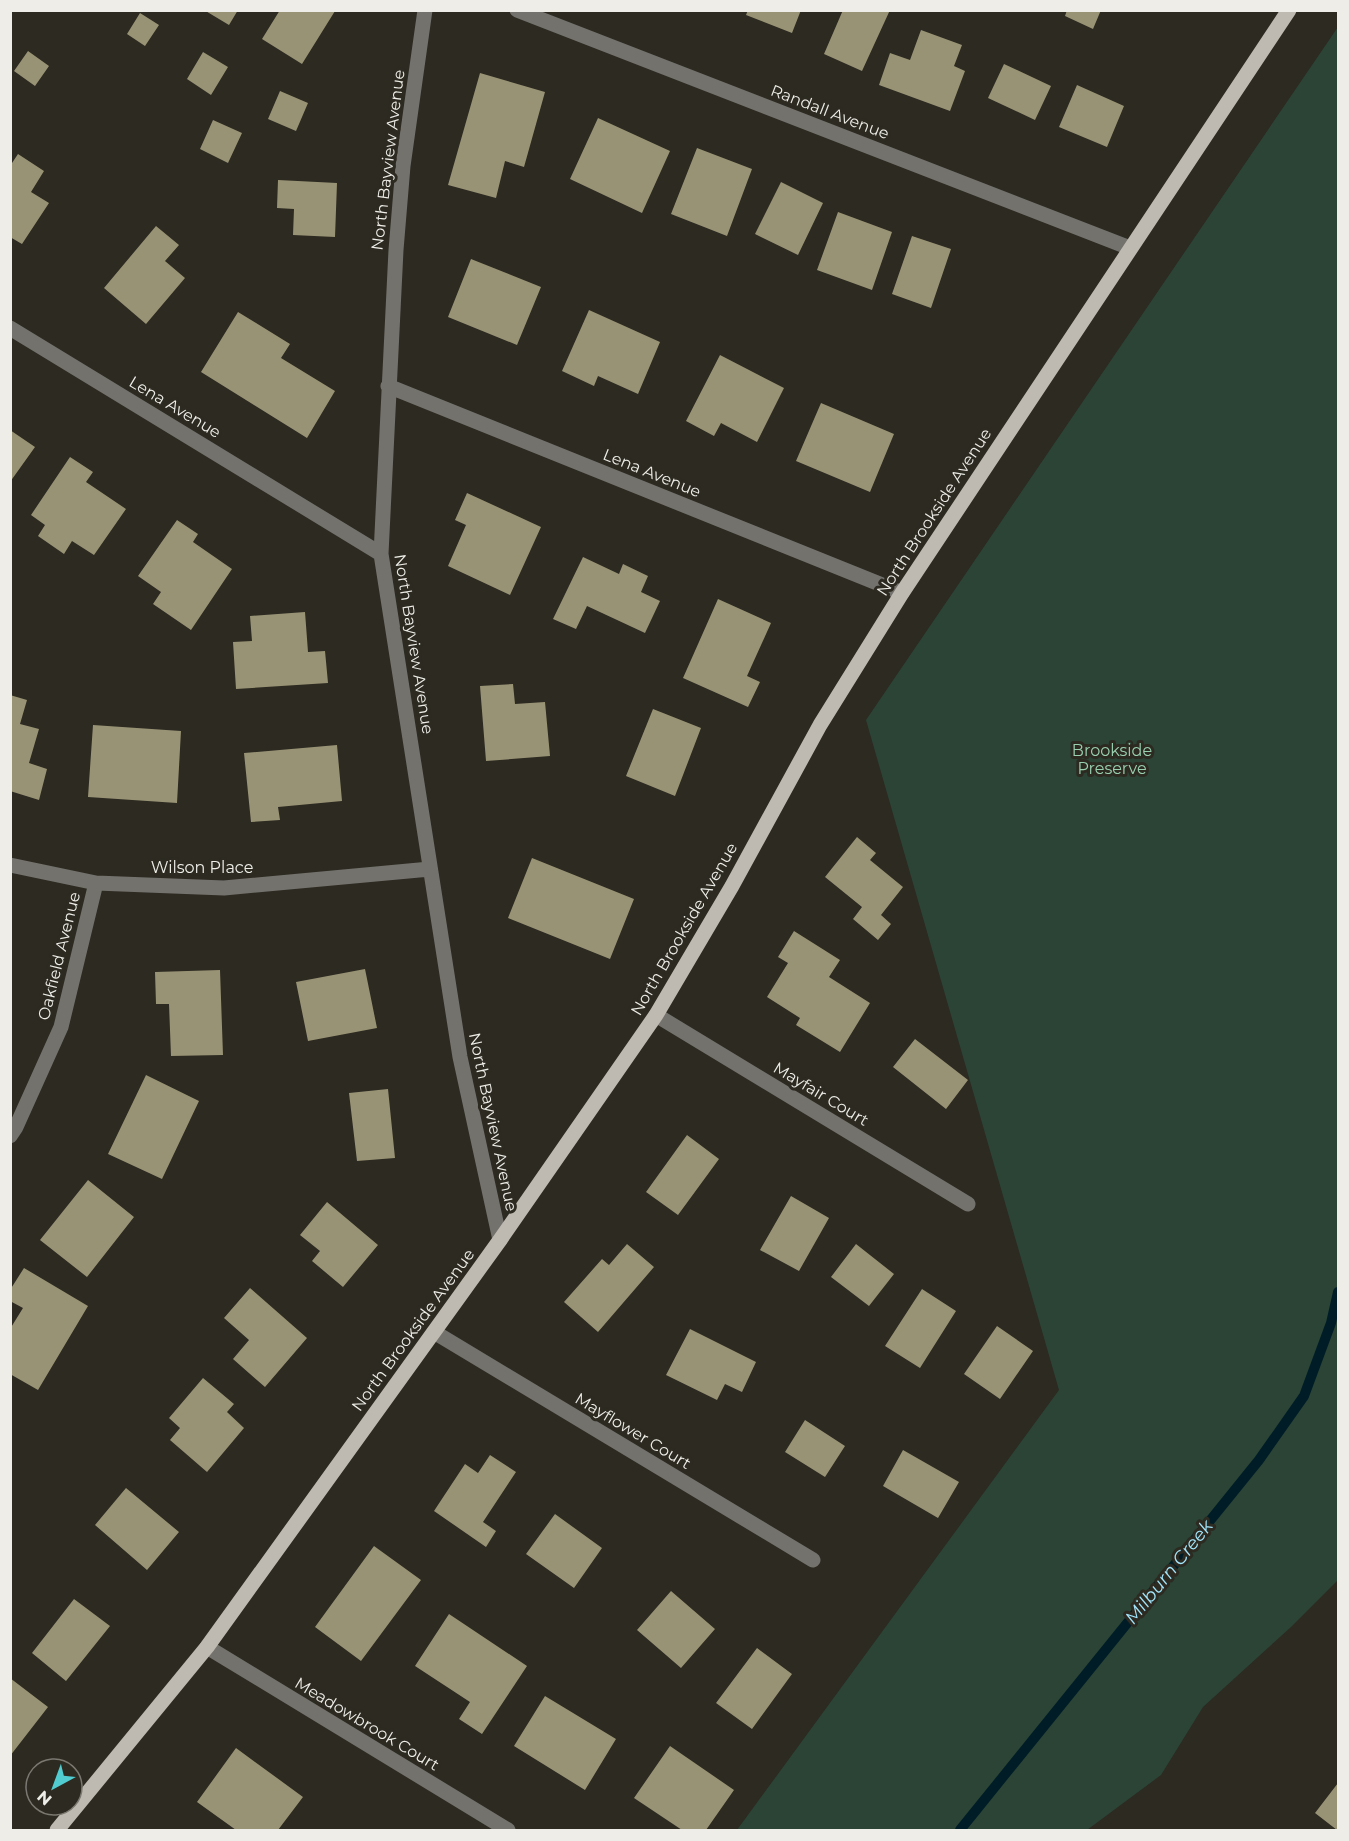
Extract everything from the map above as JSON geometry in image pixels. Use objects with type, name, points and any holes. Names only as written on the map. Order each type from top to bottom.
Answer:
[{"type":"main road","name":"North Brookside Avenue","points":[[57,1830],[207,1647],[500,1240],[656,1015],[732,886],[820,725],[902,593],[1289,10]]},
{"type":"street","name":"North Bayview Avenue","points":[[425,10],[402,176],[396,250],[381,554],[460,1058],[500,1240]]},
{"type":"street","name":"Randall Avenue","points":[[517,10],[1130,248]]},
{"type":"street","name":"Lena Avenue","points":[[10,328],[381,554]]},
{"type":"street","name":"Lena Avenue","points":[[388,386],[902,593]]},
{"type":"street","name":"Wilson Place","points":[[10,865],[96,883],[224,888],[430,869]]},
{"type":"street","name":"Oakfield Avenue","points":[[10,1136],[61,1027],[96,883]]},
{"type":"street","name":"Mayfair Court","points":[[656,1015],[968,1204]]},
{"type":"street","name":"Mayflower Court","points":[[434,1332],[813,1560]]},
{"type":"street","name":"Meadowbrook Court","points":[[207,1647],[508,1830]]},
{"type":"green space","name":"Brookside Preserve","points":[[1338,27],[1338,1580],[1291,1627],[1203,1707],[1161,1775],[1087,1830],[737,1830],[1059,1390],[866,720]]},
{"type":"building","points":[[204,10],[238,10],[229,25]]},
{"type":"building","points":[[280,10],[335,11],[302,64],[262,39]]},
{"type":"building","points":[[748,10],[801,10],[792,33],[746,15]]},
{"type":"building","points":[[843,10],[890,10],[862,71],[824,54]]},
{"type":"building","points":[[1067,10],[1101,10],[1093,29],[1065,16]]},
{"type":"building","points":[[140,13],[159,25],[145,46],[127,34]]},
{"type":"building","points":[[921,30],[962,45],[954,66],[965,71],[950,111],[879,85],[890,53],[910,60]]},
{"type":"building","points":[[28,51],[49,66],[35,86],[14,71]]},
{"type":"building","points":[[203,52],[228,67],[211,95],[187,79]]},
{"type":"building","points":[[1004,64],[1051,86],[1035,120],[988,98]]},
{"type":"building","points":[[480,73],[545,92],[524,167],[505,161],[496,198],[448,185]]},
{"type":"building","points":[[1077,85],[1124,106],[1107,147],[1059,127]]},
{"type":"building","points":[[280,91],[308,103],[296,131],[268,119]]},
{"type":"building","points":[[598,118],[670,151],[642,213],[570,179]]},
{"type":"building","points":[[213,120],[242,133],[228,163],[200,149]]},
{"type":"building","points":[[697,148],[752,169],[727,236],[671,214]]},
{"type":"building","points":[[18,154],[44,171],[31,192],[49,203],[22,244],[10,237],[10,166]]},
{"type":"building","points":[[278,180],[337,183],[335,237],[293,235],[294,209],[277,208]]},
{"type":"building","points":[[781,182],[823,203],[798,255],[755,234]]},
{"type":"building","points":[[838,212],[892,232],[872,290],[817,270]]},
{"type":"building","points":[[156,226],[179,245],[165,261],[185,278],[146,324],[104,288]]},
{"type":"building","points":[[912,236],[951,249],[931,308],[892,294]]},
{"type":"building","points":[[471,259],[541,287],[517,345],[448,317]]},
{"type":"building","points":[[589,310],[660,342],[638,394],[598,376],[594,386],[562,371]]},
{"type":"building","points":[[238,312],[290,344],[281,358],[335,391],[307,438],[201,372]]},
{"type":"building","points":[[720,355],[784,388],[757,442],[721,423],[714,436],[686,421]]},
{"type":"building","points":[[821,403],[894,434],[870,492],[796,461]]},
{"type":"building","points":[[10,430],[35,447],[10,482]]},
{"type":"building","points":[[70,457],[93,472],[86,482],[126,509],[94,555],[72,541],[64,554],[38,536],[45,525],[31,515]]},
{"type":"building","points":[[467,493],[541,527],[510,595],[448,566],[466,525],[455,520]]},
{"type":"building","points":[[177,520],[198,534],[193,542],[232,569],[191,630],[153,604],[161,592],[138,576]]},
{"type":"building","points":[[583,557],[619,574],[623,564],[648,576],[641,592],[660,601],[645,633],[587,606],[576,629],[553,619]]},
{"type":"building","points":[[718,599],[771,623],[747,676],[760,682],[748,707],[683,678]]},
{"type":"building","points":[[305,612],[308,652],[325,651],[328,683],[236,689],[233,642],[252,641],[250,616]]},
{"type":"building","points":[[513,684],[515,704],[545,702],[550,756],[486,761],[480,686]]},
{"type":"building","points":[[10,695],[27,700],[20,724],[39,729],[29,763],[47,769],[39,800],[10,791]]},
{"type":"building","points":[[653,709],[701,728],[675,796],[626,776]]},
{"type":"building","points":[[93,725],[181,731],[177,803],[88,797]]},
{"type":"building","points":[[337,745],[342,801],[278,807],[280,820],[251,822],[244,753]]},
{"type":"building","points":[[857,837],[876,853],[870,860],[903,887],[881,915],[891,924],[878,940],[853,919],[862,907],[825,877]]},
{"type":"building","points":[[532,858],[634,899],[610,959],[508,918]]},
{"type":"building","points":[[794,931],[840,960],[829,977],[870,1003],[840,1052],[796,1025],[800,1018],[767,997],[788,963],[778,957]]},
{"type":"building","points":[[365,969],[377,1028],[308,1041],[296,982]]},
{"type":"building","points":[[220,970],[223,1055],[171,1056],[169,1004],[156,1004],[155,972]]},
{"type":"building","points":[[915,1039],[968,1080],[946,1109],[893,1067]]},
{"type":"building","points":[[146,1075],[199,1101],[162,1179],[108,1154]]},
{"type":"building","points":[[388,1089],[395,1158],[357,1161],[349,1093]]},
{"type":"building","points":[[687,1135],[719,1159],[678,1215],[646,1192]]},
{"type":"building","points":[[88,1180],[134,1217],[87,1277],[40,1240]]},
{"type":"building","points":[[791,1196],[829,1218],[799,1271],[760,1250]]},
{"type":"building","points":[[327,1202],[378,1245],[343,1287],[312,1261],[320,1251],[300,1235]]},
{"type":"building","points":[[627,1244],[654,1267],[598,1332],[564,1302],[602,1259],[609,1265]]},
{"type":"building","points":[[856,1244],[894,1274],[869,1306],[831,1277]]},
{"type":"building","points":[[24,1268],[88,1306],[38,1390],[10,1374],[10,1329],[23,1308],[10,1301],[10,1290]]},
{"type":"building","points":[[250,1288],[307,1338],[265,1387],[233,1359],[249,1340],[224,1318]]},
{"type":"building","points":[[922,1289],[956,1311],[920,1368],[885,1346]]},
{"type":"building","points":[[997,1326],[1033,1351],[1000,1399],[964,1374]]},
{"type":"building","points":[[690,1329],[756,1362],[742,1392],[725,1384],[717,1400],[666,1375]]},
{"type":"building","points":[[203,1378],[234,1404],[227,1412],[244,1428],[207,1472],[170,1440],[180,1428],[169,1418]]},
{"type":"building","points":[[805,1420],[845,1446],[825,1477],[785,1452]]},
{"type":"building","points":[[903,1450],[959,1482],[938,1518],[883,1486]]},
{"type":"building","points":[[490,1455],[516,1472],[483,1522],[496,1531],[486,1547],[434,1511],[465,1464],[478,1473]]},
{"type":"building","points":[[126,1488],[179,1532],[147,1570],[95,1525]]},
{"type":"building","points":[[555,1514],[602,1548],[574,1588],[526,1554]]},
{"type":"building","points":[[374,1546],[421,1580],[361,1661],[315,1627]]},
{"type":"building","points":[[671,1591],[715,1629],[681,1668],[637,1630]]},
{"type":"building","points":[[74,1599],[110,1626],[66,1681],[32,1653]]},
{"type":"building","points":[[449,1614],[527,1666],[482,1734],[459,1719],[470,1702],[415,1666]]},
{"type":"building","points":[[757,1648],[792,1674],[752,1729],[716,1703]]},
{"type":"building","points":[[10,1678],[48,1707],[10,1756]]},
{"type":"building","points":[[545,1696],[616,1739],[585,1790],[514,1746]]},
{"type":"building","points":[[670,1746],[734,1790],[706,1830],[682,1830],[634,1798]]},
{"type":"building","points":[[236,1748],[303,1797],[278,1830],[236,1830],[197,1802]]},
{"type":"building","points":[[1338,1783],[1338,1830],[1337,1830],[1315,1813]]},
{"type":"waterway","name":"Milburn Creek","points":[[960,1830],[1259,1460],[1304,1396],[1331,1323],[1338,1292]]}]
